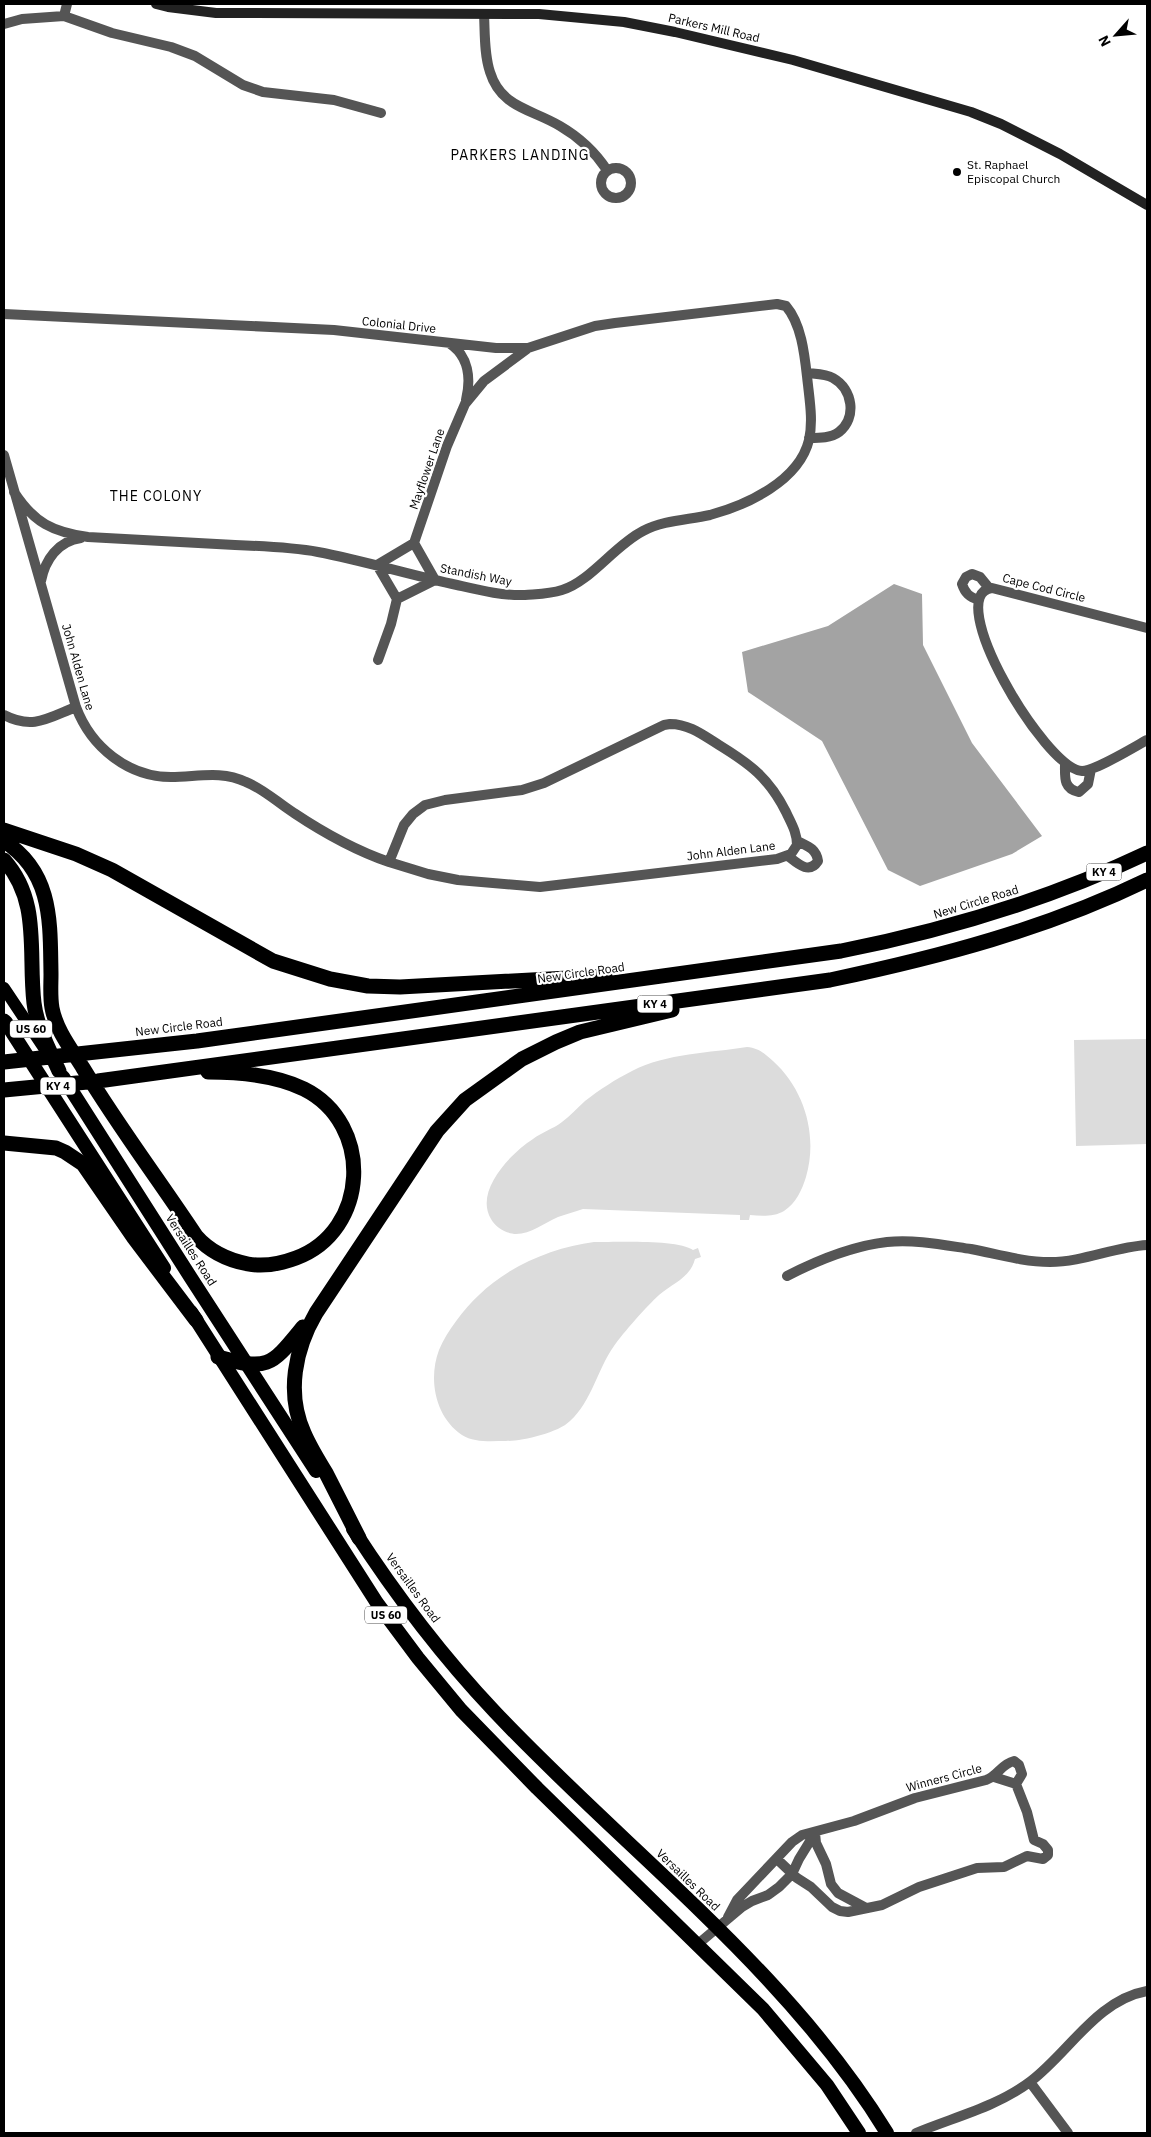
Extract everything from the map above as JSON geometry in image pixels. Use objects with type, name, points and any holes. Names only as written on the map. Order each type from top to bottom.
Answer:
[{"type":"highway","points":[[4,830],[76,854],[112,870],[273,961],[330,979],[368,986],[400,987],[704,971]]},
{"type":"highway","points":[[4,841],[23,857],[40,881],[45,894],[50,922],[52,1007],[59,1028],[102,1100],[196,1236],[206,1247],[228,1258],[252,1264],[270,1265],[302,1256],[328,1238],[340,1221],[351,1199],[353,1161],[350,1143],[342,1125],[333,1112],[319,1099],[286,1082],[246,1074],[199,1072],[149,1073]]},
{"type":"highway","name":"New Circle Road","points":[[4,1062],[207,1040],[841,951],[929,932],[1010,908],[1061,890],[1147,853]]},
{"type":"highway","points":[[4,860],[18,881],[28,906],[32,934],[34,1003],[40,1026],[59,1071]]},
{"type":"highway","name":"KY 4","points":[[10,1089],[98,1081],[830,980],[974,946],[1054,920],[1147,880]]},
{"type":"highway","points":[[359,1538],[304,1433],[295,1404],[294,1390],[298,1353],[304,1336],[316,1313],[438,1131],[465,1100],[490,1080],[522,1059],[580,1032],[763,989]]},
{"type":"highway","name":"US 60","points":[[4,1021],[142,1233],[218,1357],[377,1603],[418,1658],[461,1710],[530,1781],[763,2009],[827,2085],[859,2133]]},
{"type":"highway","name":"Versailles Road","points":[[59,1071],[391,1586],[471,1687],[538,1757],[761,1971],[813,2030],[855,2083],[887,2133]]},
{"type":"highway","points":[[4,1143],[56,1148],[70,1154],[83,1164],[134,1238],[196,1320]]},
{"type":"highway","points":[[218,1357],[248,1365],[257,1365],[274,1359],[316,1313]]},
{"type":"main road","name":"Parkers Mill Road","points":[[156,4],[216,13],[539,14],[624,22],[742,47],[936,100],[1001,124],[1060,154],[1147,205]]},
{"type":"main road","name":"Versailles Road","points":[[4,988],[59,1071]]},
{"type":"street","points":[[64,16],[66,4]]},
{"type":"street","points":[[484,14],[490,71],[502,94],[519,107],[549,120],[574,135],[596,153],[607,170]]},
{"type":"street","points":[[4,24],[22,19],[64,16],[112,33],[171,47],[195,56],[243,85],[263,92],[334,100],[381,113]]},
{"type":"street","name":"Colonial Drive","points":[[9,314],[324,329],[496,348],[528,348],[595,326],[777,304],[786,306]]},
{"type":"street","name":"Standish Way","points":[[14,492],[28,511],[47,526],[70,535],[286,548],[376,565],[435,580],[509,595],[531,595],[563,590],[574,584],[622,545],[644,530],[665,523],[723,511],[760,494],[782,479],[792,469],[804,453],[809,438],[810,400],[799,334],[794,316],[786,306]]},
{"type":"street","points":[[4,320],[9,314]]},
{"type":"street","name":"Mayflower Lane","points":[[414,543],[446,446],[465,404],[468,388],[466,364],[458,351],[449,343]]},
{"type":"street","name":"Mayflower Lane","points":[[465,404],[484,381],[528,348]]},
{"type":"street","points":[[807,373],[835,379],[844,388],[851,405],[848,420],[839,432],[823,438],[809,438]]},
{"type":"street","name":"John Alden Lane","points":[[4,455],[81,720],[93,738],[109,754],[126,766],[156,777],[220,775],[244,781],[260,788],[320,830],[356,850],[428,874],[458,880],[540,887],[777,859],[788,856],[796,848],[797,841]]},
{"type":"street","name":"Standish Way","points":[[41,582],[46,565],[54,552],[71,540],[88,537]]},
{"type":"street","points":[[378,660],[391,624],[396,599],[376,565],[414,543],[435,580],[396,599]]},
{"type":"street","points":[[989,588],[980,577],[972,574],[966,577],[962,584],[965,592],[971,598],[979,600],[978,614],[991,655],[1004,683],[1023,713],[1065,763],[1079,770],[1090,769],[1147,740]]},
{"type":"street","name":"Cape Cod Circle","points":[[979,600],[984,591],[989,588],[1147,628]]},
{"type":"street","points":[[4,715],[21,723],[30,723],[76,707]]},
{"type":"street","points":[[388,862],[404,825],[413,814],[425,805],[445,800],[522,790],[544,783],[664,725],[670,724],[686,726],[694,730],[757,770],[774,790],[794,828],[797,841],[812,848],[817,854],[818,861],[815,866],[808,868],[801,866],[788,856]]},
{"type":"street","points":[[1065,763],[1065,780],[1068,787],[1079,792],[1088,784],[1090,769]]},
{"type":"street","points":[[787,1276],[813,1262],[851,1250],[888,1242],[927,1243],[1012,1258],[1050,1262],[1087,1258],[1147,1245]]},
{"type":"street","name":"Winners Circle","points":[[728,1917],[737,1900],[792,1842],[802,1835],[815,1833],[908,1800],[994,1777],[1001,1767],[1014,1761],[1019,1765],[1022,1774],[1016,1784],[1027,1812],[1034,1840],[1043,1844],[1048,1850],[1048,1855],[1043,1859],[1027,1856],[1004,1867],[976,1868],[920,1887],[882,1905],[840,1911],[832,1907],[811,1886],[792,1874],[776,1859]]},
{"type":"street","points":[[994,1777],[1016,1784]]},
{"type":"street","points":[[815,1833],[831,1884],[838,1892],[866,1908]]},
{"type":"street","name":"Winners Circle","points":[[698,1944],[728,1917],[752,1901],[768,1895],[792,1874],[815,1833]]},
{"type":"street","points":[[1027,1856],[1034,1840]]},
{"type":"street","points":[[916,2133],[983,2108],[1030,2082],[1099,2015],[1122,1999],[1147,1991]]},
{"type":"street","points":[[1030,2082],[1068,2133]]},
{"type":"shaded area","points":[[894,584],[922,594],[923,645],[972,743],[1042,836],[1012,854],[920,886],[888,870],[822,741],[748,692],[742,652],[828,626]]},
{"type":"shaded area","points":[[1147,1039],[1147,1144],[1076,1146],[1074,1040]]},
{"type":"shaded area","points":[[747,1047],[764,1054],[784,1073],[801,1100],[806,1114],[810,1146],[806,1177],[798,1196],[784,1211],[772,1215],[750,1215],[749,1220],[740,1220],[740,1215],[583,1209],[558,1217],[522,1234],[513,1234],[505,1231],[493,1222],[487,1208],[487,1197],[497,1174],[506,1163],[524,1145],[562,1122],[585,1101],[602,1089],[632,1071],[660,1060],[689,1054]]},
{"type":"shaded area","points":[[594,1242],[674,1244],[693,1250],[698,1248],[701,1257],[695,1259],[693,1266],[685,1276],[659,1295],[623,1334],[608,1355],[584,1404],[570,1421],[557,1429],[540,1435],[513,1441],[478,1440],[462,1435],[445,1418],[436,1397],[434,1385],[434,1373],[439,1350],[451,1328],[473,1301],[504,1275],[548,1253]]},
{"type":"place","name":"St. Raphael Episcopal Church","points":[[957,172]]},
{"type":"district","name":"PARKERS LANDING","points":[[520,155]]},
{"type":"district","name":"THE COLONY","points":[[156,496]]}]
